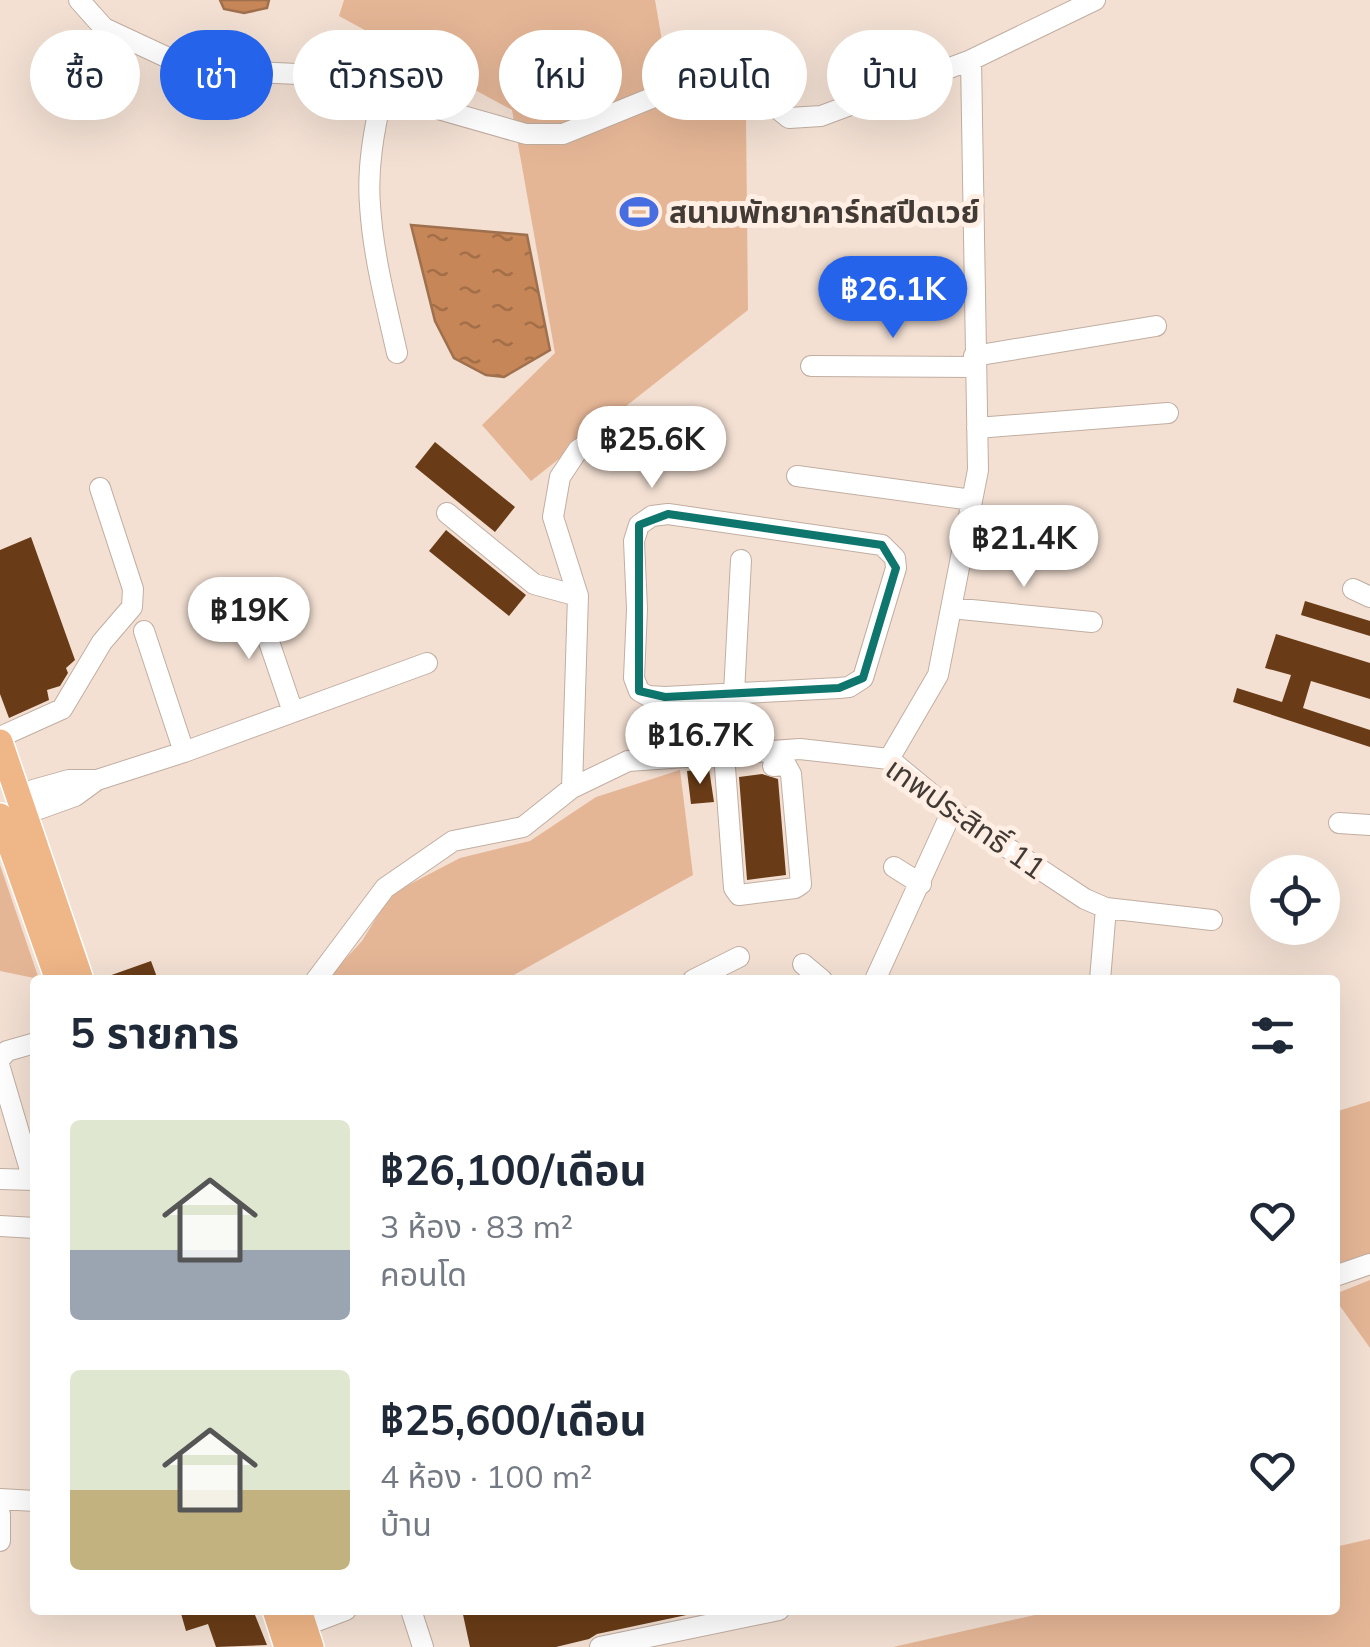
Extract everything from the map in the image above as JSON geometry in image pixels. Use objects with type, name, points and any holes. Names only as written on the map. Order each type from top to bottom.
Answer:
[{"type":"main road","points":[[0,740],[57,975]]},
{"type":"main road","points":[[15,808],[79,975]]},
{"type":"main road","points":[[277,1615],[287,1647]]},
{"type":"street","points":[[79,0],[104,28],[192,69],[293,74]]},
{"type":"street","points":[[476,120],[526,134],[563,134],[696,80],[737,76],[789,118],[822,116],[970,60],[1095,0]]},
{"type":"street","points":[[890,758],[938,675],[978,470],[970,60]]},
{"type":"street","points":[[376,120],[370,203],[380,276],[397,353]]},
{"type":"street","points":[[811,366],[975,362],[1156,326]]},
{"type":"street","points":[[977,428],[1168,414]]},
{"type":"street","points":[[572,788],[578,596],[553,517],[560,476],[578,450],[619,422]]},
{"type":"street","points":[[798,476],[972,500]]},
{"type":"street","points":[[0,740],[62,709],[102,642],[132,607],[133,589],[100,488]]},
{"type":"street","points":[[447,513],[534,584],[578,596]]},
{"type":"street","points":[[668,514],[882,545],[890,551],[896,568],[866,671],[857,683],[839,688],[734,693],[665,698],[640,691],[634,678],[634,541],[639,525],[652,516],[668,514]]},
{"type":"street","points":[[741,560],[734,693],[724,754],[734,888],[739,895],[802,884],[791,774],[786,765],[773,766]]},
{"type":"street","points":[[253,596],[293,712]]},
{"type":"street","points":[[951,608],[1092,622]]},
{"type":"street","points":[[144,631],[184,752]]},
{"type":"street","points":[[15,808],[70,780],[96,780],[184,752],[427,663]]},
{"type":"street","name":"เทพประสิทธิ์ 11","points":[[320,975],[385,888],[453,840],[523,828],[572,788],[628,761],[800,749],[890,758],[952,811],[1085,899],[1106,908],[1212,920]]},
{"type":"street","points":[[877,975],[952,811]]},
{"type":"street","points":[[1339,823],[1370,825]]},
{"type":"street","points":[[894,867],[921,884]]},
{"type":"street","points":[[1100,975],[1106,908]]},
{"type":"street","points":[[703,975],[739,958]]},
{"type":"street","points":[[803,964],[816,975]]},
{"type":"street","points":[[0,1059],[7,1051],[30,1044]]},
{"type":"street","points":[[0,1068],[30,1167]]},
{"type":"street","points":[[0,1179],[30,1180]]},
{"type":"street","points":[[0,1226],[30,1228]]},
{"type":"street","points":[[1340,1274],[1370,1264]]},
{"type":"street","points":[[0,1499],[30,1501]]},
{"type":"street","points":[[0,1514],[0,1540]]},
{"type":"street","points":[[305,1628],[335,1615]]},
{"type":"street","points":[[413,1615],[423,1647]]},
{"type":"street","points":[[600,1647],[755,1615]]},
{"type":"highlighted area","points":[[668,514],[882,545],[896,568],[882,620],[863,678],[839,688],[665,697],[639,691],[639,525]]},
{"type":"shaded area","name":"สนามพัทยาคาร์ทสปีดเวย์","points":[[344,0],[655,0],[660,30],[642,30],[642,120],[746,120],[748,310],[531,481],[482,425],[555,353],[514,120],[622,120],[622,30],[499,30],[499,103],[479,92],[479,30],[365,30],[339,16]]},
{"type":"shaded area","points":[[680,770],[693,875],[514,975],[331,975],[362,941],[391,894],[460,858],[530,841],[596,797]]},
{"type":"shaded area","points":[[0,865],[38,975],[0,971]]},
{"type":"shaded area","points":[[1370,1101],[1370,1264],[1340,1275],[1340,1110]]},
{"type":"shaded area","points":[[1370,1280],[1370,1348],[1340,1306],[1340,1292]]},
{"type":"shaded area","points":[[1370,1539],[1370,1647],[893,1647],[1035,1615],[1340,1615],[1340,1546]]},
{"type":"water","points":[[220,0],[269,0],[267,8],[244,13],[224,9]]},
{"type":"water","points":[[411,225],[527,235],[550,350],[504,377],[486,375],[454,358],[435,321]]},
{"type":"building","points":[[435,442],[515,507],[495,532],[415,467]]},
{"type":"building","points":[[446,530],[526,595],[509,616],[429,551]]},
{"type":"building","points":[[31,537],[75,660],[66,668],[68,673],[60,686],[47,690],[49,700],[9,718],[0,694],[0,550]]},
{"type":"building","points":[[1305,601],[1370,621],[1370,636],[1301,615]]},
{"type":"building","points":[[1276,634],[1370,663],[1370,699],[1311,681],[1303,708],[1370,730],[1370,747],[1233,702],[1237,688],[1282,702],[1291,675],[1265,668]]},
{"type":"building","points":[[709,769],[714,802],[691,804],[687,771]]},
{"type":"building","points":[[762,774],[778,779],[786,875],[747,880],[739,777]]},
{"type":"building","points":[[151,961],[156,975],[111,975]]},
{"type":"building","points":[[181,1615],[255,1615],[267,1645],[216,1647],[208,1624],[186,1631]]},
{"type":"building","points":[[463,1615],[687,1615],[556,1647],[470,1647]]},
{"type":"place","name":"สนามพัทยาคาร์ทสปีดเวย์","points":[[639,212]]}]
